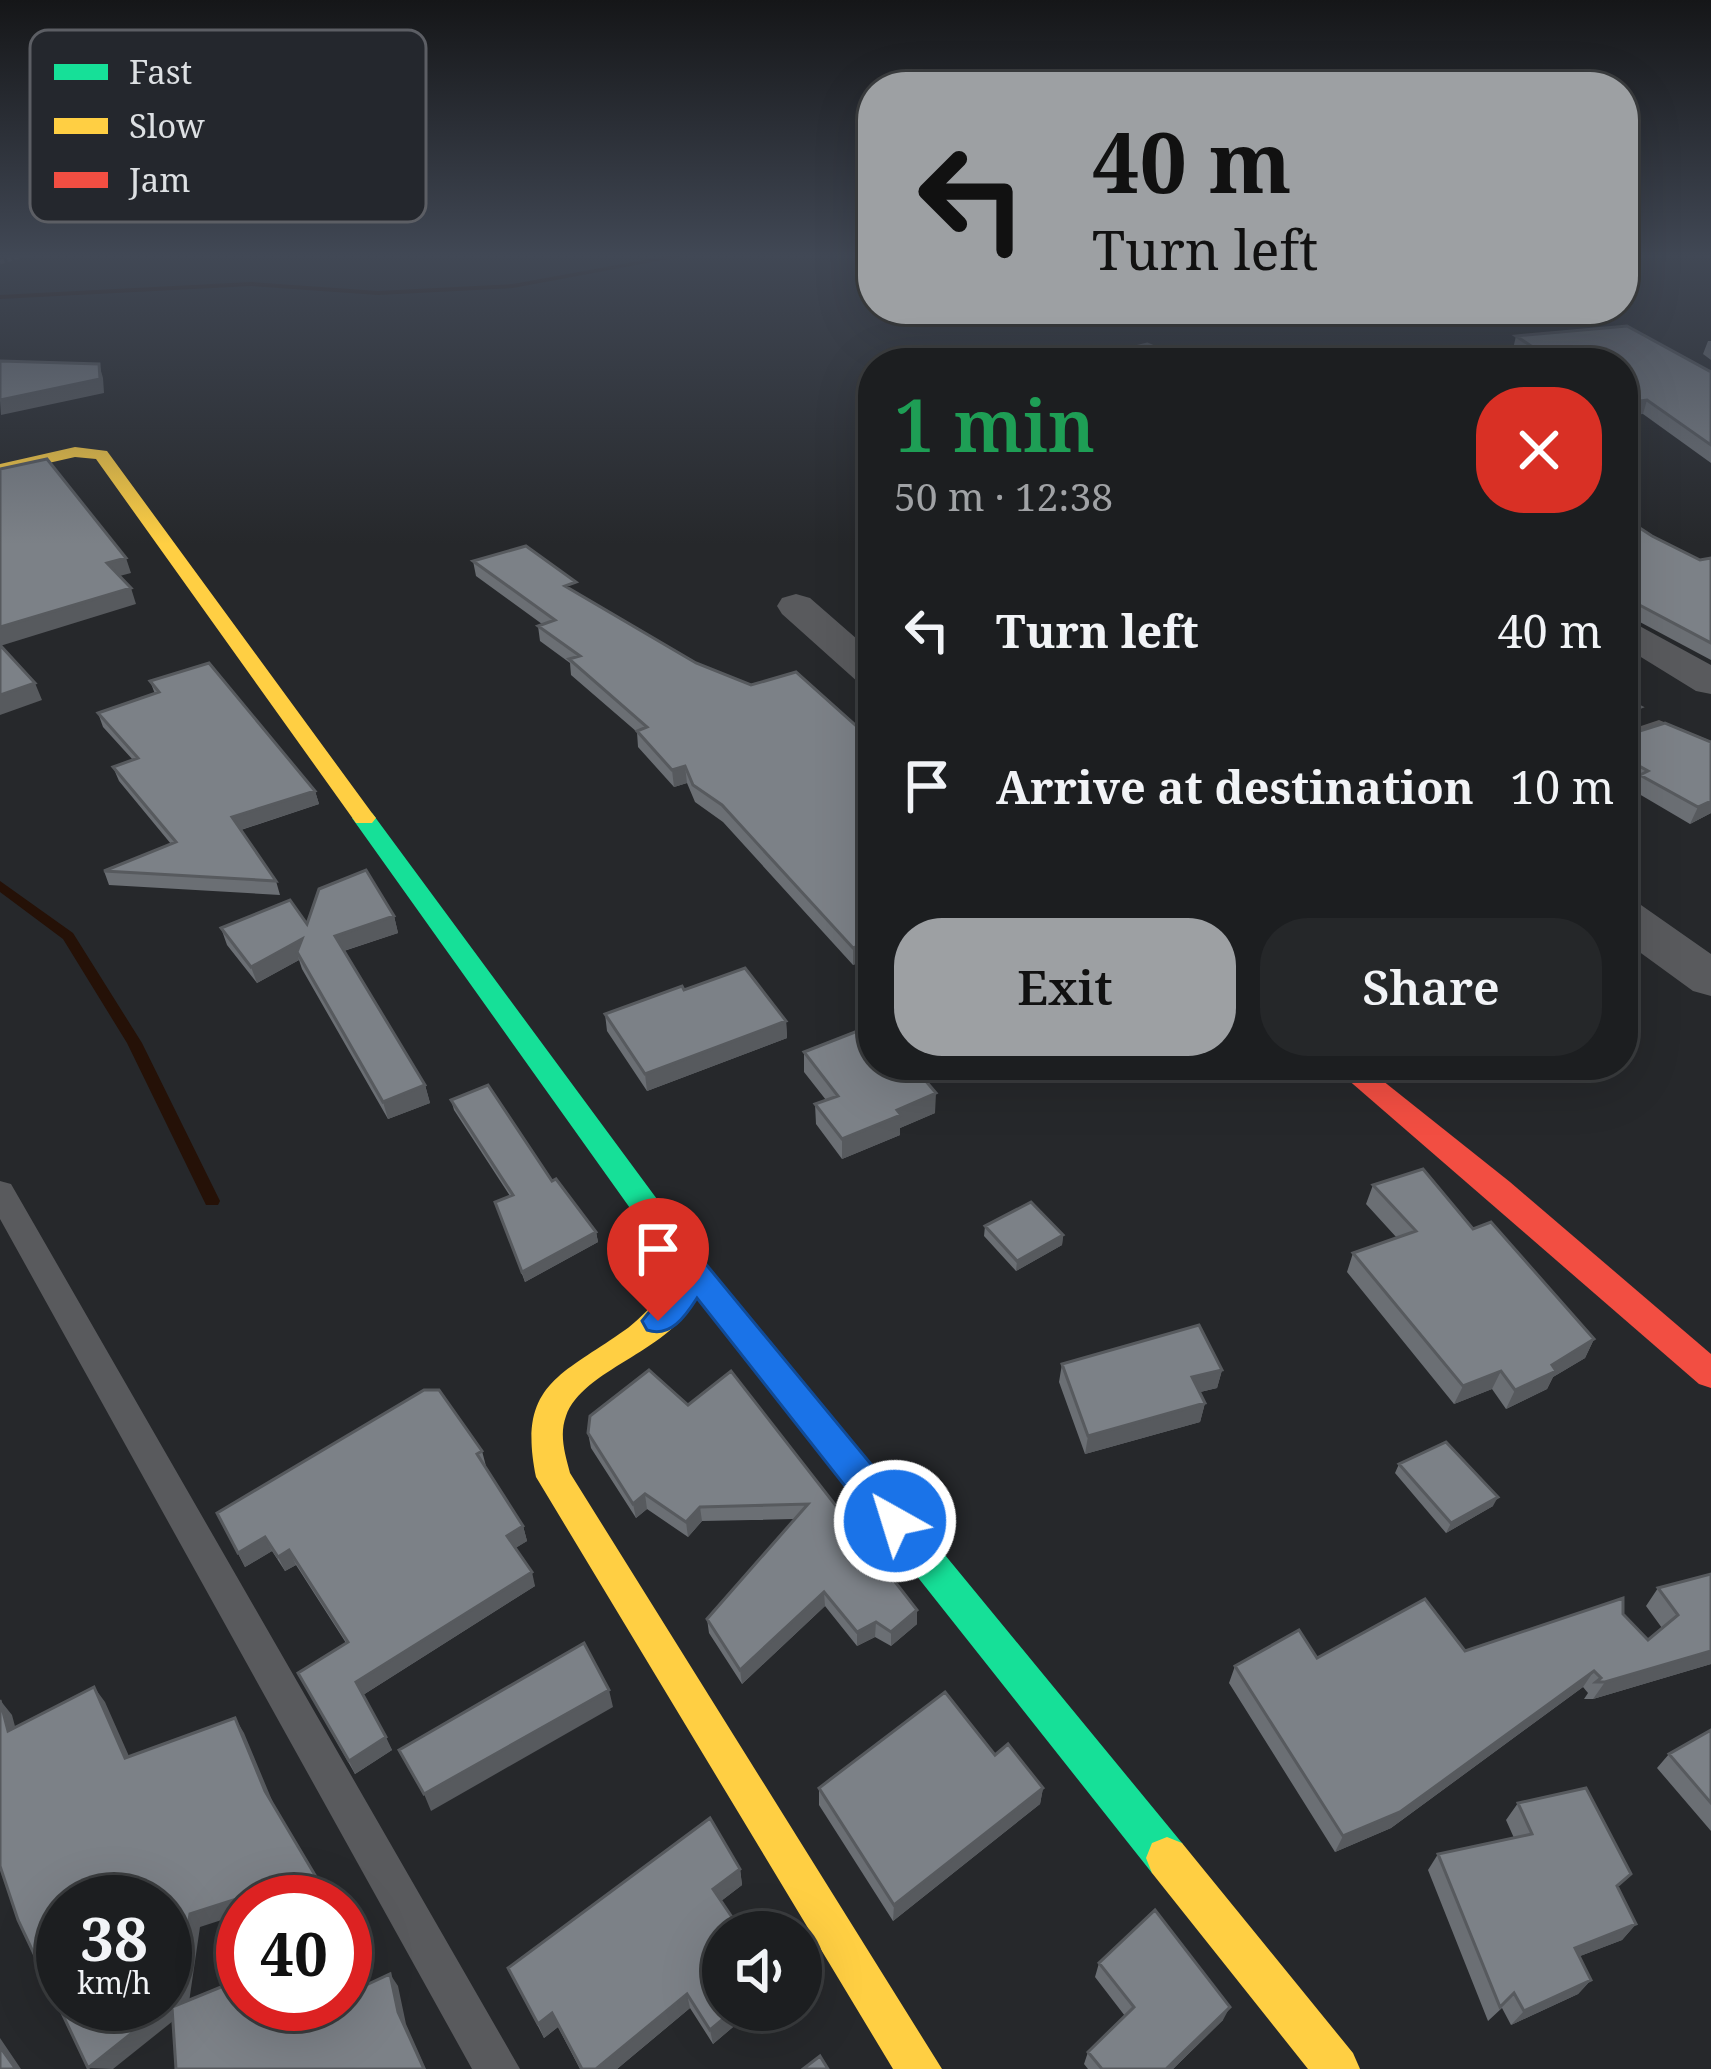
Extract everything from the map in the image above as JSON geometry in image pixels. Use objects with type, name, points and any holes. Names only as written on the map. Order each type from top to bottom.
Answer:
[{"type":"street","points":[[0,469],[75,452],[101,455],[688,1265],[1337,2069]]},
{"type":"street","points":[[796,606],[858,661]]},
{"type":"street","points":[[1638,638],[1711,682]]},
{"type":"street","points":[[1638,927],[1711,979]]},
{"type":"street","points":[[1363,1080],[1711,1374]]},
{"type":"street","points":[[688,1265],[682,1296],[658,1321],[561,1393],[547,1415],[543,1442],[553,1477],[919,2069]]},
{"type":"lane","points":[[1638,735],[1659,727],[1711,749]]},
{"type":"lane","points":[[0,1192],[497,2069]]},
{"type":"building","points":[[1638,351],[1672,351],[1711,372],[1711,445],[1647,400],[1638,401]]},
{"type":"building","points":[[0,361],[99,364],[100,379],[0,400]]},
{"type":"building","points":[[47,459],[126,558],[107,563],[131,588],[0,627],[0,469]]},
{"type":"building","points":[[1638,527],[1700,560],[1711,558],[1711,643],[1638,604]]},
{"type":"building","points":[[526,546],[576,582],[565,586],[696,663],[751,685],[796,672],[858,728],[858,946],[853,948],[722,805],[693,785],[685,766],[672,770],[637,731],[647,727],[569,659],[580,656],[538,626],[555,620],[473,561]]},
{"type":"building","points":[[0,645],[35,683],[0,695]]},
{"type":"building","points":[[209,663],[315,791],[232,817],[276,881],[104,871],[176,842],[113,767],[138,758],[98,713],[159,692],[150,681]]},
{"type":"building","points":[[1665,723],[1711,742],[1711,801],[1698,807],[1640,775],[1648,771],[1638,765],[1638,732]]},
{"type":"building","points":[[366,870],[394,916],[335,936],[425,1085],[383,1102],[297,952],[302,939],[251,967],[221,928],[290,900],[307,924],[319,889]]},
{"type":"building","points":[[745,968],[786,1021],[645,1074],[605,1014],[682,986],[684,990]]},
{"type":"building","points":[[858,1031],[858,1080],[925,1080],[936,1093],[897,1110],[901,1115],[842,1139],[815,1104],[838,1096],[804,1052]]},
{"type":"building","points":[[488,1085],[552,1181],[556,1179],[596,1232],[522,1272],[495,1202],[513,1195],[451,1100]]},
{"type":"building","points":[[1423,1169],[1473,1229],[1491,1222],[1594,1339],[1552,1365],[1556,1371],[1515,1390],[1501,1371],[1463,1386],[1353,1253],[1416,1231],[1373,1185]]},
{"type":"building","points":[[1031,1202],[1063,1235],[1017,1261],[985,1226]]},
{"type":"building","points":[[1199,1325],[1222,1370],[1192,1377],[1205,1403],[1088,1436],[1062,1364]]},
{"type":"building","points":[[649,1370],[688,1405],[731,1371],[917,1610],[891,1632],[876,1622],[857,1632],[824,1592],[740,1670],[707,1619],[808,1504],[700,1507],[686,1522],[645,1494],[633,1504],[588,1433],[590,1416]]},
{"type":"building","points":[[424,1390],[439,1390],[482,1451],[477,1454],[523,1526],[507,1536],[532,1572],[356,1682],[386,1737],[349,1761],[298,1673],[348,1642],[289,1550],[278,1557],[265,1537],[238,1553],[217,1513]]},
{"type":"building","points":[[1446,1442],[1498,1497],[1451,1523],[1399,1464]]},
{"type":"building","points":[[1711,1574],[1711,1651],[1605,1682],[1596,1682],[1601,1678],[1594,1671],[1400,1812],[1343,1836],[1235,1666],[1299,1630],[1317,1658],[1425,1599],[1465,1651],[1623,1598],[1623,1614],[1648,1640],[1678,1615],[1658,1588]]},
{"type":"building","points":[[584,1643],[609,1690],[424,1794],[399,1750]]},
{"type":"building","points":[[94,1687],[125,1758],[235,1718],[265,1791],[315,1875],[216,1875],[216,1906],[192,1913],[192,1875],[36,1875],[36,1958],[0,1866],[0,1700],[8,1731]]},
{"type":"building","points":[[945,1692],[995,1755],[1008,1744],[1043,1788],[894,1905],[819,1788]]},
{"type":"building","points":[[1711,1730],[1711,1803],[1669,1754]]},
{"type":"building","points":[[1586,1788],[1631,1874],[1617,1886],[1636,1924],[1575,1948],[1591,1980],[1524,2011],[1514,1993],[1500,2007],[1438,1854],[1532,1834],[1518,1803]]},
{"type":"building","points":[[710,1818],[740,1869],[713,1889],[728,1911],[702,1911],[702,2017],[687,1994],[596,2069],[582,2069],[552,2013],[538,2024],[508,1968]]},
{"type":"building","points":[[1155,1910],[1230,2007],[1166,2069],[1102,2069],[1088,2052],[1134,2007],[1099,1963]]},
{"type":"building","points":[[390,1974],[398,2012],[424,2069],[176,2069],[174,2031],[192,2031],[192,1999],[216,1989],[216,2031],[372,2031],[372,1982]]},
{"type":"building","points":[[70,2031],[134,2031],[88,2068]]},
{"type":"building","points":[[0,2047],[15,2068],[14,2069],[0,2069]]},
{"type":"building","points":[[820,2056],[828,2069],[803,2069]]},
{"type":"waterway","points":[[0,885],[68,936],[134,1043],[212,1201]]},
{"type":"traffic: fast","points":[[364,818],[688,1265],[677,1302]]},
{"type":"traffic: fast","points":[[688,1265],[1167,1858]]},
{"type":"traffic: slow","points":[[0,469],[75,452],[101,455],[364,818]]},
{"type":"traffic: slow","points":[[677,1302],[657,1324],[563,1391],[550,1413],[545,1441],[553,1477],[919,2069]]},
{"type":"traffic: slow","points":[[1167,1858],[1337,2069]]},
{"type":"traffic: jam","points":[[1363,1080],[1711,1374]]},
{"type":"route","points":[[658,1321],[682,1296],[688,1265],[895,1521]]}]
